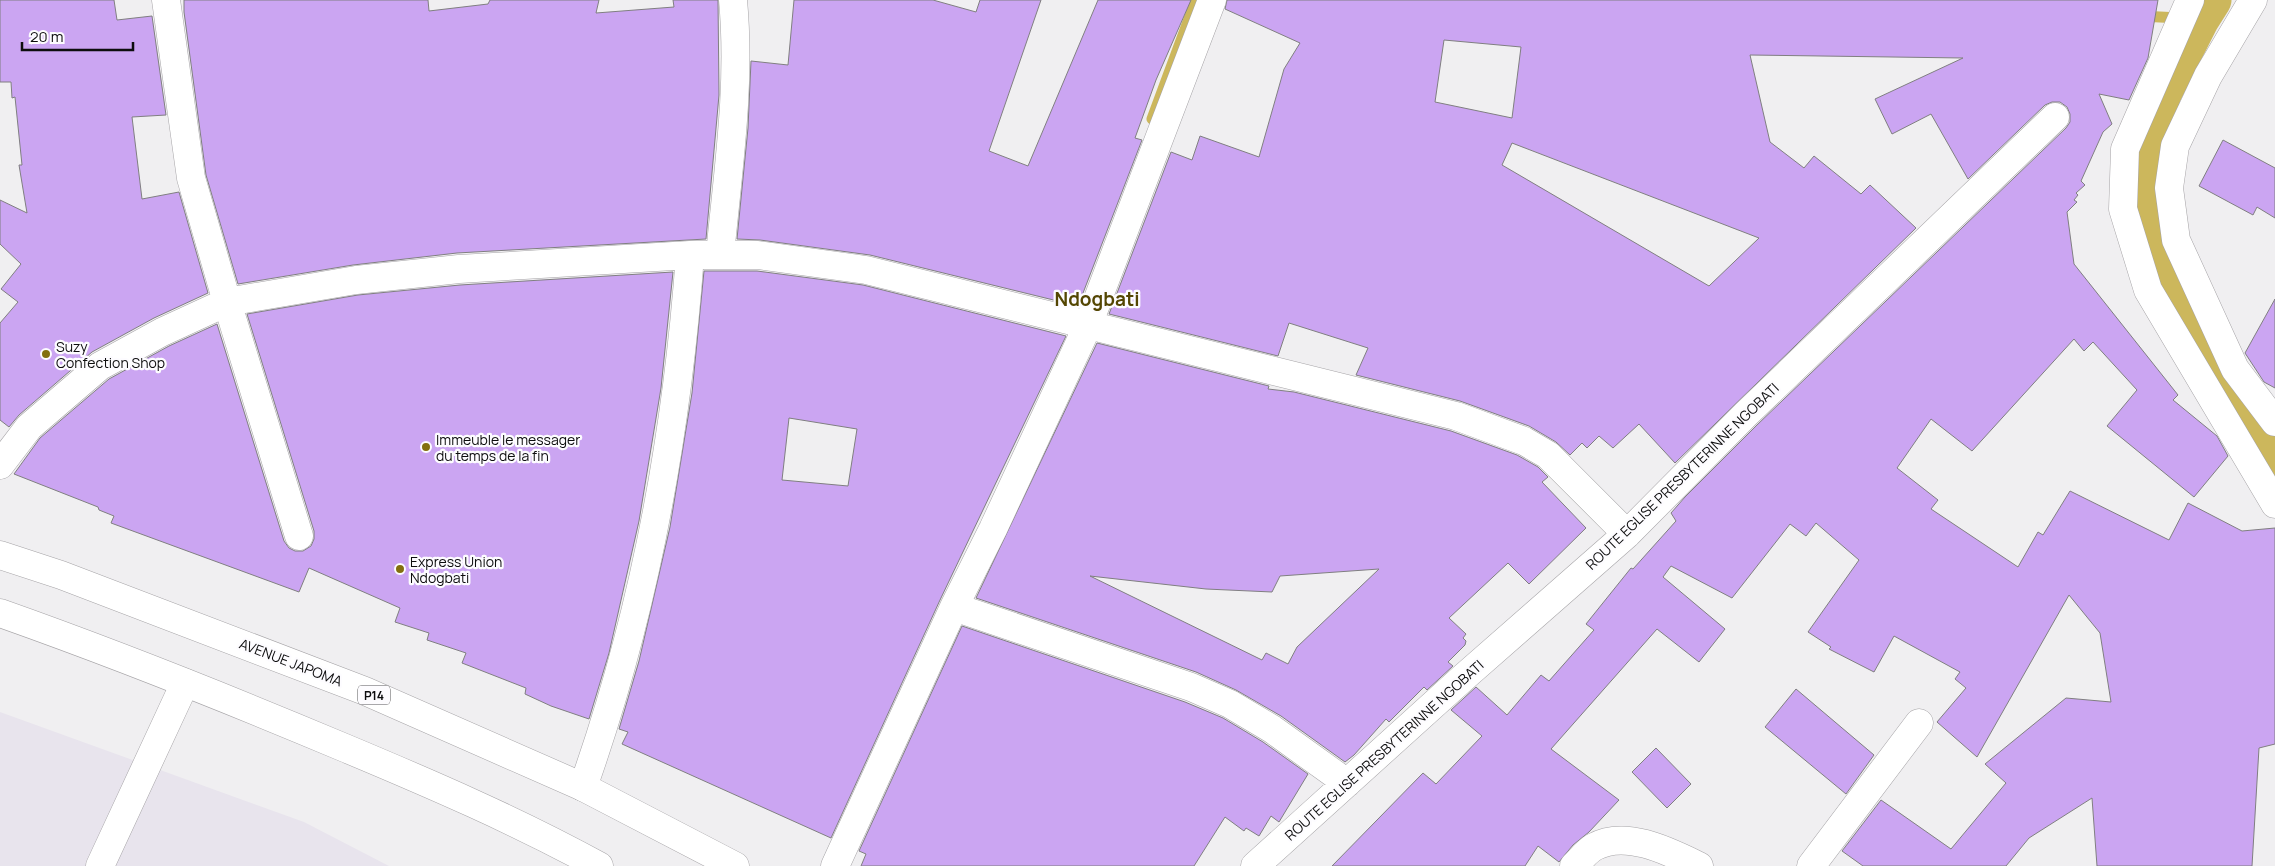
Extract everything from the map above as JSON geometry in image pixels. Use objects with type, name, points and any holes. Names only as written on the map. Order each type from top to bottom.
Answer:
[{"type":"street","points":[[166,0],[191,178],[299,536]]},
{"type":"street","points":[[720,255],[736,89],[737,44],[733,0]]},
{"type":"street","points":[[835,866],[954,607],[1088,325],[1212,0]]},
{"type":"street","points":[[2190,0],[2125,149],[2123,209],[2148,290],[2275,504]]},
{"type":"street","points":[[2253,0],[2208,76],[2175,146],[2169,188],[2176,240],[2235,370],[2275,422]]},
{"type":"street","name":"ROUTE EGLISE PRESBYTERINNE NGOBATI","points":[[1255,866],[1627,534],[1746,414],[2055,117]]},
{"type":"street","points":[[583,787],[607,719],[637,613],[659,503],[684,340],[690,254]]},
{"type":"street","points":[[0,465],[29,427],[100,366],[162,332],[227,302],[356,280],[459,269],[690,254],[758,255],[866,270],[1456,416],[1524,441],[1548,455],[1627,534]]},
{"type":"street","name":"AVENUE JAPOMA","points":[[0,555],[61,575],[365,690],[583,787],[735,866]]},
{"type":"street","points":[[954,607],[1191,687],[1222,700],[1272,730],[1347,783]]},
{"type":"street","points":[[0,613],[262,713],[432,785],[566,848],[599,866]]},
{"type":"street","points":[[100,866],[186,683]]},
{"type":"street","points":[[1811,866],[1919,723]]},
{"type":"street","points":[[1574,866],[1594,847],[1617,841],[1655,845],[1699,866]]},
{"type":"shaded area","points":[[0,712],[304,822],[389,866],[0,866]]},
{"type":"building","points":[[0,0],[114,0],[117,20],[152,16],[166,115],[132,117],[142,199],[179,192],[208,293],[154,318],[92,352],[19,415],[9,427],[0,420],[0,323],[18,302],[1,289],[21,264],[0,244],[0,200],[27,213],[19,165],[22,165],[15,97],[12,98],[11,82],[0,82]]},
{"type":"building","points":[[184,0],[428,0],[429,11],[488,4],[490,0],[599,0],[596,13],[674,7],[673,0],[718,0],[719,95],[706,239],[457,253],[353,265],[238,284],[206,175]]},
{"type":"building","points":[[794,0],[933,0],[976,12],[980,0],[1041,0],[989,151],[1028,166],[1098,0],[1191,0],[1156,80],[1135,138],[1142,140],[1078,306],[870,255],[760,240],[737,239],[748,128],[751,61],[788,65]]},
{"type":"building","points":[[1227,0],[2158,0],[2148,58],[2129,100],[2099,94],[2112,124],[2103,132],[2081,181],[2085,185],[2076,193],[2078,195],[2074,200],[2077,202],[2067,212],[2074,264],[2178,395],[2173,400],[2217,436],[2228,456],[2194,497],[2107,426],[2137,390],[2093,342],[2084,351],[2074,339],[1972,451],[1931,419],[1897,468],[1938,500],[1931,509],[2018,567],[2038,532],[2043,535],[2070,491],[2169,540],[2188,503],[2242,531],[2275,528],[2275,744],[2259,748],[2252,866],[2097,866],[2092,798],[2029,838],[2006,866],[1863,866],[1842,851],[1881,800],[1951,849],[2006,783],[1985,764],[2066,698],[2111,702],[2100,633],[2069,595],[1977,757],[1937,722],[1966,688],[1955,679],[1960,672],[1894,636],[1874,672],[1829,649],[1831,647],[1808,632],[1859,560],[1816,523],[1806,536],[1790,524],[1732,598],[1671,566],[1663,577],[1725,629],[1699,662],[1657,629],[1551,749],[1619,800],[1589,832],[1573,845],[1559,862],[1538,846],[1525,866],[1332,866],[1423,773],[1436,784],[1482,736],[1451,710],[1476,687],[1507,715],[1541,675],[1549,681],[1594,630],[1586,624],[1631,568],[1633,569],[1676,521],[1671,513],[1685,497],[1757,425],[2066,128],[2070,122],[2070,114],[2067,107],[2060,102],[2052,102],[2045,105],[1968,179],[1931,114],[1892,134],[1875,99],[1963,58],[1750,55],[1770,142],[1804,168],[1814,156],[1861,194],[1870,185],[1916,228],[1675,463],[1639,424],[1613,448],[1599,436],[1587,448],[1582,443],[1570,455],[1556,442],[1529,426],[1460,401],[1356,375],[1368,348],[1289,323],[1278,356],[1109,314],[1171,152],[1192,160],[1200,136],[1259,157],[1284,69],[1300,43],[1225,9]],"holes":[[[1444,40],[1521,47],[1512,118],[1435,102]],[[1512,143],[1759,238],[1709,286],[1502,165]]]},
{"type":"building","points":[[2223,140],[2275,168],[2275,218],[2257,207],[2253,215],[2199,186]]},
{"type":"building","points":[[704,271],[757,271],[863,285],[1066,336],[940,600],[831,838],[622,744],[628,732],[619,729],[639,661],[670,527],[692,393]],"holes":[[[789,418],[857,429],[848,486],[782,480]]]},
{"type":"building","points":[[673,272],[661,388],[639,521],[609,653],[589,719],[551,706],[525,694],[526,688],[462,663],[466,653],[427,640],[429,633],[395,622],[400,608],[309,568],[299,592],[111,523],[114,516],[99,510],[98,507],[14,474],[40,438],[109,379],[169,346],[217,324],[284,541],[289,548],[295,551],[303,551],[311,546],[314,539],[314,531],[247,314],[358,295],[460,285]]},
{"type":"building","points":[[2275,299],[2275,388],[2264,382],[2245,353]]},
{"type":"building","points":[[1097,343],[1269,386],[1268,389],[1294,392],[1451,431],[1517,455],[1538,467],[1548,477],[1542,482],[1586,528],[1529,584],[1508,563],[1449,618],[1466,634],[1463,638],[1466,641],[1465,645],[1448,662],[1453,666],[1427,690],[1424,687],[1389,722],[1386,719],[1354,755],[1345,762],[1281,716],[1236,690],[1196,672],[976,598]],"holes":[[[1379,569],[1297,647],[1288,664],[1266,653],[1262,660],[1090,576],[1206,589],[1272,592],[1280,576]]]},
{"type":"building","points":[[962,626],[1185,702],[1223,718],[1263,742],[1308,774],[1279,822],[1271,816],[1259,836],[1246,828],[1244,831],[1225,817],[1194,866],[861,866],[866,854],[859,851]]},
{"type":"building","points":[[1796,689],[1874,755],[1846,794],[1765,727]]},
{"type":"building","points":[[1656,748],[1691,784],[1667,808],[1632,772]]},
{"type":"waterway","points":[[1152,119],[1196,0]]},
{"type":"waterway","points":[[2212,0],[2200,19],[2162,94],[2139,178],[2143,224],[2154,263],[2275,474]]},
{"type":"waterway","points":[[2140,16],[2200,19]]},
{"type":"place","name":"Suzy Confection Shop","points":[[46,354]]},
{"type":"place","name":"Immeuble le messager du temps de la fin","points":[[426,447]]},
{"type":"place","name":"Express Union Ndogbati","points":[[400,569]]},
{"type":"district","name":"Ndogbati","points":[[1097,299]]}]
